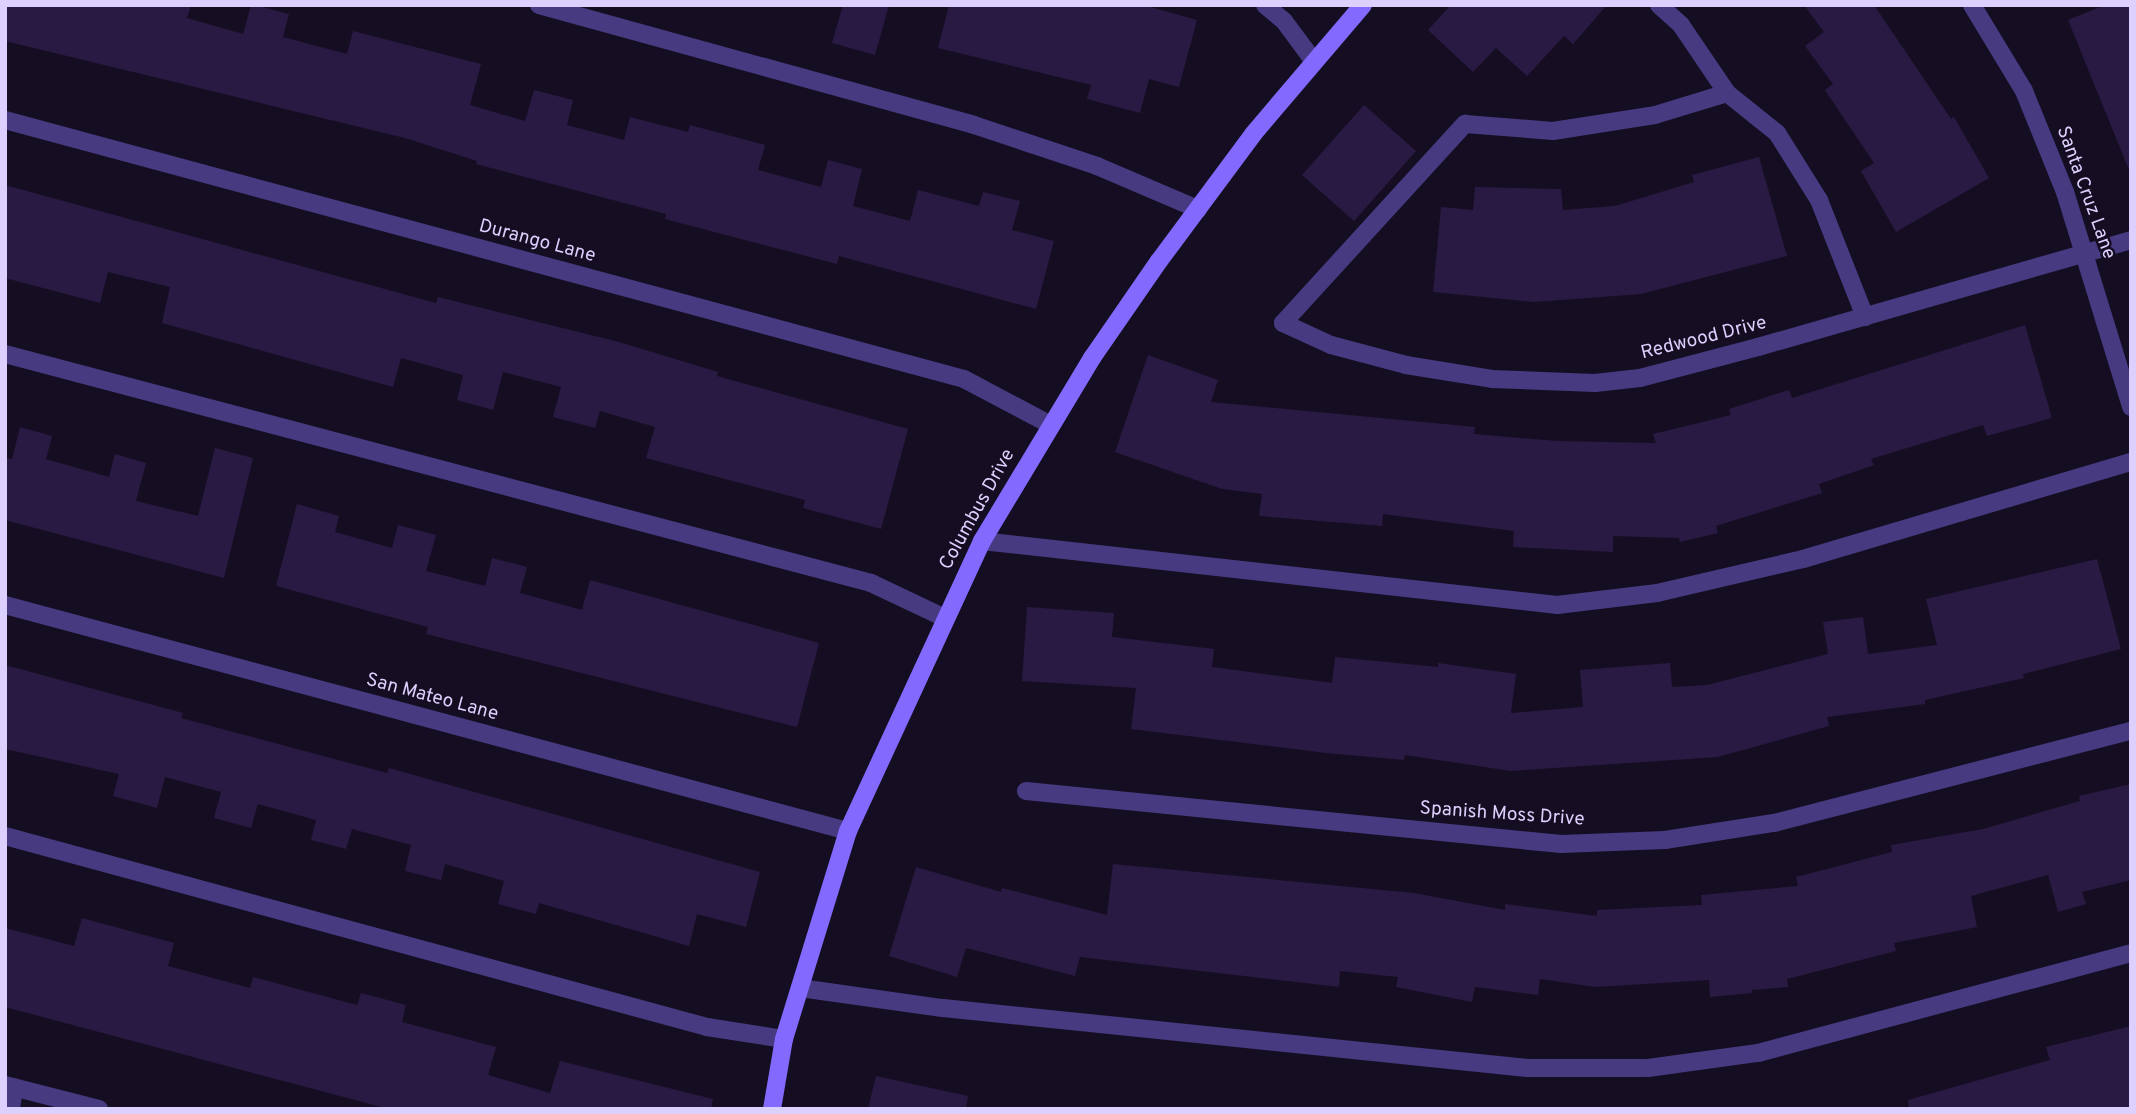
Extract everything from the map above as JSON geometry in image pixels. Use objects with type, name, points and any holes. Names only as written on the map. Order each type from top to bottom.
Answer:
[{"type":"street","points":[[539,5],[974,125],[1097,166],[1198,209]]},
{"type":"street","points":[[1265,5],[1284,21],[1313,60]]},
{"type":"street","name":"Columbus Drive","points":[[772,1109],[784,1039],[848,831],[944,618],[982,541],[1092,358],[1198,209],[1313,60],[1363,5]]},
{"type":"street","points":[[1659,5],[1681,25],[1727,93],[1777,133],[1819,200],[1865,317]]},
{"type":"street","name":"Santa Cruz Lane","points":[[1972,5],[2024,91],[2087,255],[2131,407]]},
{"type":"street","name":"Redwood Drive","points":[[1727,93],[1655,115],[1553,131],[1465,124],[1283,323],[1331,345],[1406,365],[1544,384],[1640,378],[2087,255],[2131,240]]},
{"type":"street","name":"Durango Lane","points":[[5,120],[964,379],[1051,425]]},
{"type":"street","points":[[5,354],[871,583],[944,618]]},
{"type":"street","points":[[982,541],[1557,605],[1657,593],[1803,559],[2131,462]]},
{"type":"street","name":"San Mateo Lane","points":[[5,605],[848,831]]},
{"type":"street","name":"Spanish Moss Drive","points":[[1026,791],[1561,844],[1665,840],[1774,823],[2131,731]]},
{"type":"street","points":[[5,836],[707,1027],[784,1039]]},
{"type":"street","points":[[800,988],[943,1008],[1515,1066],[1648,1068],[1758,1053],[2131,953]]},
{"type":"street","points":[[11,1109],[10,1086],[99,1109]]},
{"type":"building","points":[[5,5],[191,5],[187,18],[243,34],[251,5],[255,5],[289,14],[283,37],[347,54],[353,31],[481,64],[470,105],[525,121],[534,90],[573,100],[567,125],[624,140],[630,117],[688,132],[690,125],[765,145],[758,170],[821,187],[828,160],[862,169],[853,206],[910,221],[918,190],[979,206],[983,192],[1020,201],[1012,230],[1054,241],[1036,309],[839,256],[837,264],[665,219],[666,214],[476,164],[477,161],[405,138],[5,41]]},
{"type":"building","points":[[843,5],[889,5],[875,55],[832,43]]},
{"type":"building","points":[[949,5],[1143,5],[1197,20],[1179,87],[1149,79],[1140,113],[1087,99],[1091,85],[938,48]]},
{"type":"building","points":[[1451,5],[1607,5],[1573,44],[1564,36],[1527,76],[1496,48],[1473,72],[1428,30]]},
{"type":"building","points":[[1804,5],[1874,5],[1951,119],[1954,117],[1989,178],[1896,232],[1861,171],[1874,163],[1825,90],[1833,84],[1805,46],[1824,32]]},
{"type":"building","points":[[2105,5],[2131,5],[2129,170],[2068,20]]},
{"type":"building","points":[[1364,105],[1416,151],[1354,221],[1302,175]]},
{"type":"building","points":[[1759,157],[1787,256],[1641,294],[1534,302],[1433,292],[1441,207],[1473,210],[1475,187],[1561,189],[1563,210],[1615,206],[1694,182],[1692,175]]},
{"type":"building","points":[[5,185],[436,303],[438,297],[619,342],[718,372],[717,376],[908,429],[881,529],[803,508],[805,500],[646,458],[655,427],[600,411],[595,428],[553,417],[561,387],[503,372],[493,410],[457,400],[463,375],[401,358],[393,387],[162,323],[170,287],[108,272],[100,303],[5,278]]},
{"type":"building","points":[[2025,325],[2052,418],[1987,436],[1983,425],[1871,459],[1874,465],[1819,484],[1822,493],[1716,526],[1718,533],[1680,542],[1679,538],[1613,536],[1613,552],[1513,547],[1514,531],[1383,514],[1382,526],[1259,516],[1262,494],[1222,489],[1115,452],[1148,355],[1218,380],[1211,402],[1475,427],[1474,434],[1557,441],[1656,443],[1653,434],[1731,415],[1729,409],[1789,390],[1792,398]]},
{"type":"building","points":[[20,427],[52,436],[46,459],[109,477],[115,454],[146,463],[136,501],[198,516],[215,448],[253,458],[224,578],[5,520],[5,458],[12,459]]},
{"type":"building","points":[[297,504],[339,516],[335,532],[392,548],[398,525],[436,535],[426,571],[485,586],[492,558],[527,567],[520,593],[582,610],[590,580],[819,643],[797,727],[426,634],[428,627],[276,586]]},
{"type":"building","points":[[2097,559],[2121,649],[2023,674],[2024,678],[1925,700],[1925,704],[1827,717],[1829,726],[1718,757],[1511,771],[1405,755],[1404,760],[1326,753],[1131,729],[1136,688],[1022,681],[1027,607],[1114,613],[1112,637],[1214,649],[1212,667],[1332,683],[1335,657],[1438,667],[1438,663],[1516,674],[1511,713],[1583,707],[1580,670],[1670,663],[1672,687],[1707,685],[1828,654],[1823,622],[1863,617],[1868,654],[1937,645],[1926,599]]},
{"type":"building","points":[[5,665],[183,713],[181,718],[387,773],[389,768],[760,872],[746,927],[697,914],[689,946],[539,903],[536,914],[498,904],[504,881],[445,864],[441,880],[405,871],[411,845],[352,829],[346,849],[311,840],[316,820],[258,804],[251,828],[214,818],[221,792],[165,777],[157,808],[113,796],[119,774],[5,749]]},
{"type":"building","points":[[2131,784],[2131,880],[2082,892],[2086,904],[2058,912],[2048,875],[1971,896],[1977,927],[1894,943],[1896,951],[1787,979],[1788,987],[1752,990],[1752,993],[1710,997],[1709,980],[1596,987],[1540,979],[1538,995],[1475,987],[1472,1002],[1396,987],[1398,977],[1340,971],[1339,987],[1080,957],[1075,976],[966,948],[957,977],[889,956],[916,867],[1001,892],[1002,888],[1107,915],[1113,864],[1414,893],[1505,910],[1505,904],[1597,916],[1597,910],[1702,905],[1701,895],[1798,886],[1796,877],[1892,852],[1891,845],[1983,829],[2080,801],[2079,796]]},
{"type":"building","points":[[82,918],[174,943],[168,966],[250,988],[253,977],[357,1005],[361,993],[406,1005],[402,1022],[496,1047],[488,1075],[550,1093],[560,1061],[713,1099],[711,1109],[389,1109],[5,1007],[5,928],[74,946]]},
{"type":"building","points":[[2131,1026],[2131,1109],[1909,1109],[1908,1100],[2050,1060],[2046,1047]]},
{"type":"building","points":[[876,1076],[968,1096],[966,1109],[868,1109]]}]
